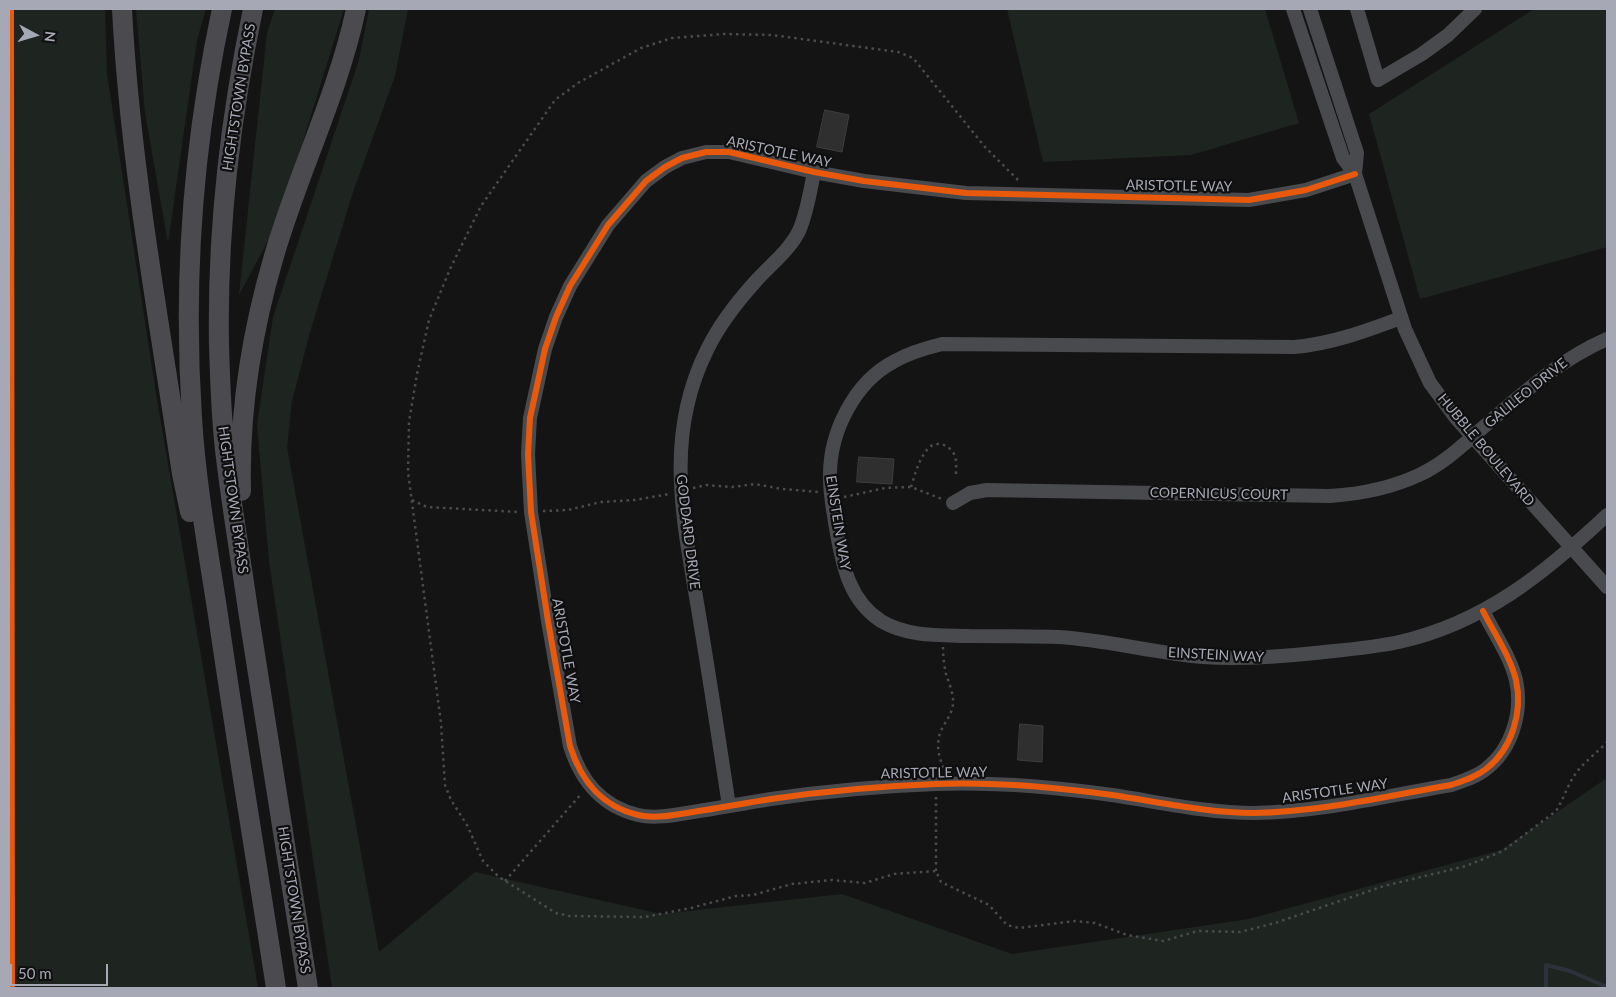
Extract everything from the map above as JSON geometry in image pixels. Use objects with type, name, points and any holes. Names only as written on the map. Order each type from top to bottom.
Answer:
[{"type":"highway","points":[[122,9],[130,114],[138,184],[182,474],[231,705]]},
{"type":"highway","points":[[222,9],[212,54],[194,194],[189,269],[188,344],[195,462],[276,988]]},
{"type":"highway","name":"HIGHTSTOWN BYPASS","points":[[253,9],[233,118],[224,197],[219,344],[226,458],[308,988]]},
{"type":"highway","points":[[246,593],[241,540],[240,479],[249,374],[259,314],[274,256],[342,60],[356,9]]},
{"type":"street","name":"HUBBLE BOULEVARD","points":[[1293,9],[1343,158],[1355,174],[1401,318],[1430,383],[1473,437],[1607,587]]},
{"type":"street","name":"HUBBLE BOULEVARD","points":[[1310,9],[1357,153],[1355,174]]},
{"type":"street","points":[[1356,9],[1378,80],[1428,50],[1448,35],[1475,9]]},
{"type":"street","name":"ARISTOTLE WAY","points":[[1355,174],[1306,190],[1248,200],[966,193],[864,182],[729,152],[706,152],[682,158],[665,167],[646,181],[608,225],[570,286],[556,317],[545,349],[530,418],[528,454],[531,512],[570,746],[576,765],[602,799],[623,810],[646,816],[662,816],[811,793],[941,784],[1049,787],[1212,810],[1253,813],[1298,811],[1451,785],[1472,778],[1486,769],[1497,758],[1506,746],[1514,728],[1518,705],[1516,680],[1509,661],[1483,611]]},
{"type":"street","name":"GODDARD DRIVE","points":[[729,806],[680,491],[680,446],[684,420],[695,378],[707,350],[724,321],[739,301],[788,248],[805,215],[814,172]]},
{"type":"street","name":"EINSTEIN WAY","points":[[1401,318],[1335,340],[1294,347],[942,344],[919,350],[894,361],[866,384],[854,398],[843,418],[833,446],[830,468],[831,495],[842,559],[853,591],[879,619],[896,628],[919,634],[1058,637],[1206,658],[1264,658],[1401,642],[1444,628],[1483,611],[1528,584],[1607,516]]},
{"type":"street","name":"GALILEO DRIVE","points":[[1473,437],[1547,373],[1573,356],[1607,339]]},
{"type":"street","name":"COPERNICUS COURT","points":[[953,503],[970,493],[988,490],[1356,495],[1385,488],[1420,475],[1449,457],[1473,437]]},
{"type":"path","points":[[936,871],[894,874],[865,883],[832,880],[792,884],[753,895],[736,896],[692,908],[645,917],[569,916],[556,913],[499,877],[483,861],[467,825],[451,800],[445,785],[441,723],[408,472],[409,422],[419,365],[430,320],[450,269],[478,214],[555,100],[578,83],[640,48],[672,38],[724,34],[772,35],[898,52],[913,58],[985,147],[1018,180]]},
{"type":"path","points":[[911,487],[918,462],[927,448],[933,444],[940,443],[948,446],[953,452],[956,474]]},
{"type":"path","points":[[412,499],[427,507],[498,512],[531,512],[568,510],[601,502],[657,497],[706,485],[732,487],[755,484],[782,489],[823,492],[841,497],[885,488],[911,487],[953,503]]},
{"type":"path","points":[[943,635],[943,653],[953,704],[949,718],[940,733],[938,749],[945,771],[941,784],[936,871],[941,882],[988,906],[1007,925],[1019,928],[1075,921],[1095,923],[1127,935],[1163,942],[1198,931],[1240,932],[1275,923],[1384,886],[1466,866],[1503,851],[1556,811],[1575,774],[1607,742]]},
{"type":"path","points":[[505,881],[590,785]]},
{"type":"shaded area","points":[[9,9],[105,9],[107,74],[156,394],[258,988],[9,988]]},
{"type":"shaded area","points":[[136,9],[206,9],[197,40],[168,243],[145,113]]},
{"type":"shaded area","points":[[275,9],[344,9],[278,222],[239,295],[267,33]]},
{"type":"shaded area","points":[[369,9],[408,9],[395,76],[353,192],[310,332],[292,401],[287,447],[379,952],[475,872],[661,914],[842,894],[1012,954],[1249,919],[1501,850],[1607,778],[1607,988],[332,988],[269,561],[257,425],[273,317],[359,60]]},
{"type":"shaded area","points":[[1007,9],[1265,9],[1299,123],[1191,155],[1043,162]]},
{"type":"shaded area","points":[[1534,9],[1607,9],[1607,247],[1420,299],[1369,114]]},
{"type":"building","points":[[825,110],[849,115],[842,152],[817,147]]},
{"type":"building","points":[[859,457],[894,459],[892,484],[857,482]]},
{"type":"building","points":[[1020,724],[1043,726],[1042,762],[1018,760]]},
{"type":"waterway","points":[[1546,988],[1546,965],[1570,971],[1607,987]]},
{"type":"cycle path","points":[[11,9],[12,988]]},
{"type":"cycle path","points":[[1355,174],[1306,190],[1249,200],[966,193],[864,181],[814,172],[729,152],[706,152],[682,158],[665,167],[646,181],[608,225],[570,286],[556,317],[545,349],[530,418],[528,454],[531,512],[570,746],[580,770],[594,790],[613,805],[625,811],[645,816],[658,817],[833,791],[936,784],[1002,784],[1068,790],[1236,813],[1279,812],[1329,807],[1451,785],[1482,772],[1503,751],[1513,729],[1518,705],[1518,692],[1510,662],[1483,611]]}]
